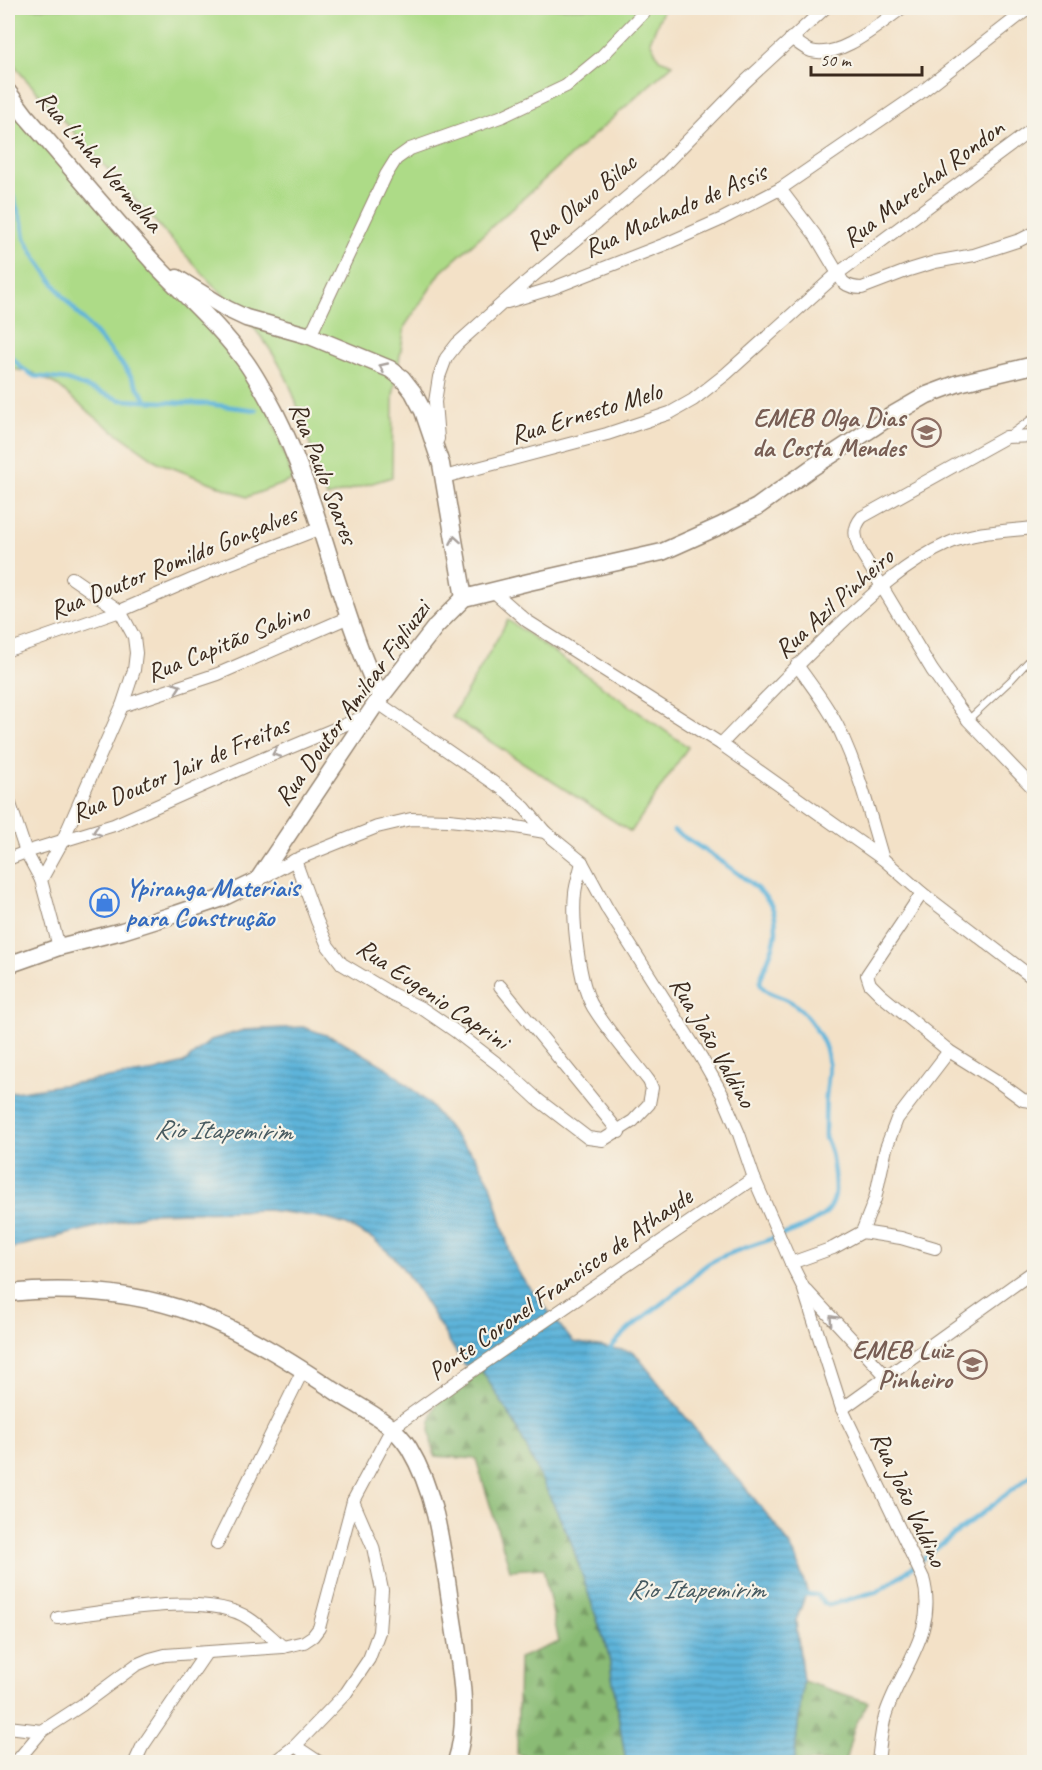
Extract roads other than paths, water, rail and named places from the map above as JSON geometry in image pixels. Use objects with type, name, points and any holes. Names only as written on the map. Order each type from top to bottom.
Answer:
[{"type":"street","points":[[310,336],[386,175],[396,159],[410,149],[503,116],[566,86],[600,58],[648,8]]},
{"type":"street","name":"Rua Olavo Bilac","points":[[464,598],[442,470],[435,402],[438,377],[446,358],[457,344],[502,304],[657,172],[791,38],[825,8]]},
{"type":"street","points":[[791,38],[813,51],[832,51],[848,45],[902,8]]},
{"type":"street","name":"Rua Machado de Assis","points":[[502,304],[553,288],[668,243],[720,220],[780,189],[920,93],[1029,8]]},
{"type":"street","name":"Rua Linha Vermelha","points":[[8,92],[26,116],[155,263]]},
{"type":"street","name":"Rua Marechal Rondon","points":[[837,274],[1035,128]]},
{"type":"street","points":[[780,189],[815,235],[837,274],[847,286],[862,288],[909,270],[935,262],[974,255],[1035,233]]},
{"type":"street","name":"Rua Olavo Bilac","points":[[155,263],[227,309],[246,318],[310,336],[390,369],[402,378],[423,411],[442,470]]},
{"type":"street","name":"Rua Paulo Soares","points":[[155,263],[246,362],[274,410],[295,456],[321,528],[368,670],[376,705]]},
{"type":"street","name":"Rua Ernesto Melo","points":[[442,470],[607,434],[670,412],[693,400],[726,374],[837,274]]},
{"type":"street","name":"Rua Doutor Amilcar Figliuzzi","points":[[257,881],[376,705],[436,626],[464,598],[662,552],[757,507],[810,469],[927,395],[959,383],[1035,365]]},
{"type":"street","points":[[1035,436],[1006,437],[862,517],[855,529],[860,550],[932,670],[968,720],[1035,789]]},
{"type":"street","name":"Rua Doutor Romildo Gonçalves","points":[[8,650],[120,611],[321,528]]},
{"type":"street","name":"Rua Azil Pinheiro","points":[[720,744],[797,665],[881,585],[916,560],[951,542],[978,535],[1035,528]]},
{"type":"street","points":[[41,880],[62,842],[122,706],[134,669],[136,653],[134,637],[120,611],[72,578]]},
{"type":"street","points":[[493,591],[527,621],[720,744],[883,859],[922,893],[1035,979]]},
{"type":"street","name":"Rua Capitão Sabino","points":[[122,706],[218,674],[349,617]]},
{"type":"street","points":[[797,665],[817,692],[844,738],[855,766],[883,859]]},
{"type":"street","points":[[376,705],[507,792],[525,808],[545,832],[582,862],[575,892],[575,918],[578,950],[586,989],[592,1006],[650,1081],[652,1088],[649,1104],[619,1132],[500,986]]},
{"type":"street","name":"Rua Doutor Jair de Freitas","points":[[8,859],[114,825],[376,705]]},
{"type":"street","points":[[8,798],[26,852],[41,880],[58,947]]},
{"type":"street","points":[[8,965],[58,947],[122,932],[220,899],[295,860],[377,827],[411,819],[460,821],[545,832]]},
{"type":"street","name":"Rua Eugenio Caprini","points":[[295,860],[324,938],[342,964],[392,994],[423,1009],[455,1031],[588,1138],[603,1140],[619,1132]]},
{"type":"street","name":"Rua João Valdino","points":[[582,862],[608,910],[722,1094],[754,1178],[790,1263],[803,1287],[842,1409],[920,1572],[927,1594],[926,1623],[886,1712],[881,1730],[878,1762]]},
{"type":"street","points":[[922,893],[867,975],[868,980],[881,995],[949,1051],[998,1081],[1023,1100],[1035,1100]]},
{"type":"street","points":[[862,1232],[875,1200],[886,1148],[897,1119],[949,1051]]},
{"type":"street","name":"Ponte Coronel Francisco de Athayde","points":[[392,1428],[754,1178]]},
{"type":"street","points":[[790,1263],[833,1248],[862,1232],[901,1238],[935,1248]]},
{"type":"street","points":[[842,1409],[1035,1271]]},
{"type":"street","name":"Rua João Valdino","points":[[803,1287],[887,1377]]},
{"type":"street","points":[[8,1293],[43,1290],[97,1292],[147,1300],[195,1314],[250,1339],[303,1370],[392,1428],[408,1446],[422,1472],[438,1528],[462,1683],[463,1716],[456,1762]]},
{"type":"street","points":[[217,1544],[303,1370]]},
{"type":"street","points":[[16,1762],[42,1731],[136,1665],[150,1659],[165,1655],[284,1647],[304,1642],[313,1636],[319,1628],[353,1501],[392,1428]]},
{"type":"street","points":[[274,1762],[295,1746],[346,1693],[369,1659],[379,1632],[382,1590],[373,1547],[353,1501]]},
{"type":"street","points":[[58,1618],[173,1604],[207,1605],[248,1617],[284,1647]]},
{"type":"street","points":[[135,1762],[142,1747],[206,1653]]},
{"type":"street","points":[[8,1727],[42,1731]]},
{"type":"street","points":[[295,1746],[319,1762]]},
{"type":"lane","points":[[1006,437],[1035,417]]},
{"type":"lane","points":[[968,720],[1035,654]]},
{"type":"water","name":"Rio Itapemirim","points":[[303,1027],[340,1040],[389,1069],[428,1103],[476,1158],[491,1184],[512,1260],[522,1278],[573,1342],[634,1352],[718,1458],[740,1481],[784,1536],[795,1555],[807,1591],[796,1621],[803,1681],[794,1762],[626,1762],[608,1652],[570,1539],[515,1424],[481,1369],[464,1365],[396,1259],[373,1239],[347,1225],[319,1217],[268,1210],[152,1213],[8,1249],[8,1093],[156,1071],[184,1063],[211,1040],[244,1030]]},
{"type":"waterway","points":[[8,183],[23,225],[25,238],[36,258],[62,295],[126,369],[147,401]]},
{"type":"waterway","points":[[8,353],[22,368],[34,376],[67,380],[121,400],[208,404],[256,410]]},
{"type":"waterway","points":[[608,1352],[632,1327],[707,1265],[723,1256],[809,1224],[830,1208],[835,1195],[832,1159],[825,1138],[829,1068],[827,1051],[816,1028],[805,1014],[790,1001],[765,990],[760,982],[772,951],[776,932],[771,905],[754,886],[741,876],[674,831]]},
{"type":"waterway","points":[[800,1594],[817,1595],[829,1605],[878,1591],[1034,1473]]},
{"type":"place","name":"EMEB Olga Dias da Costa Mendes","points":[[926,432]]},
{"type":"place","name":"Ypiranga Materiais para Construção","points":[[105,902]]},
{"type":"place","name":"EMEB Luiz Pinheiro","points":[[973,1364]]}]
